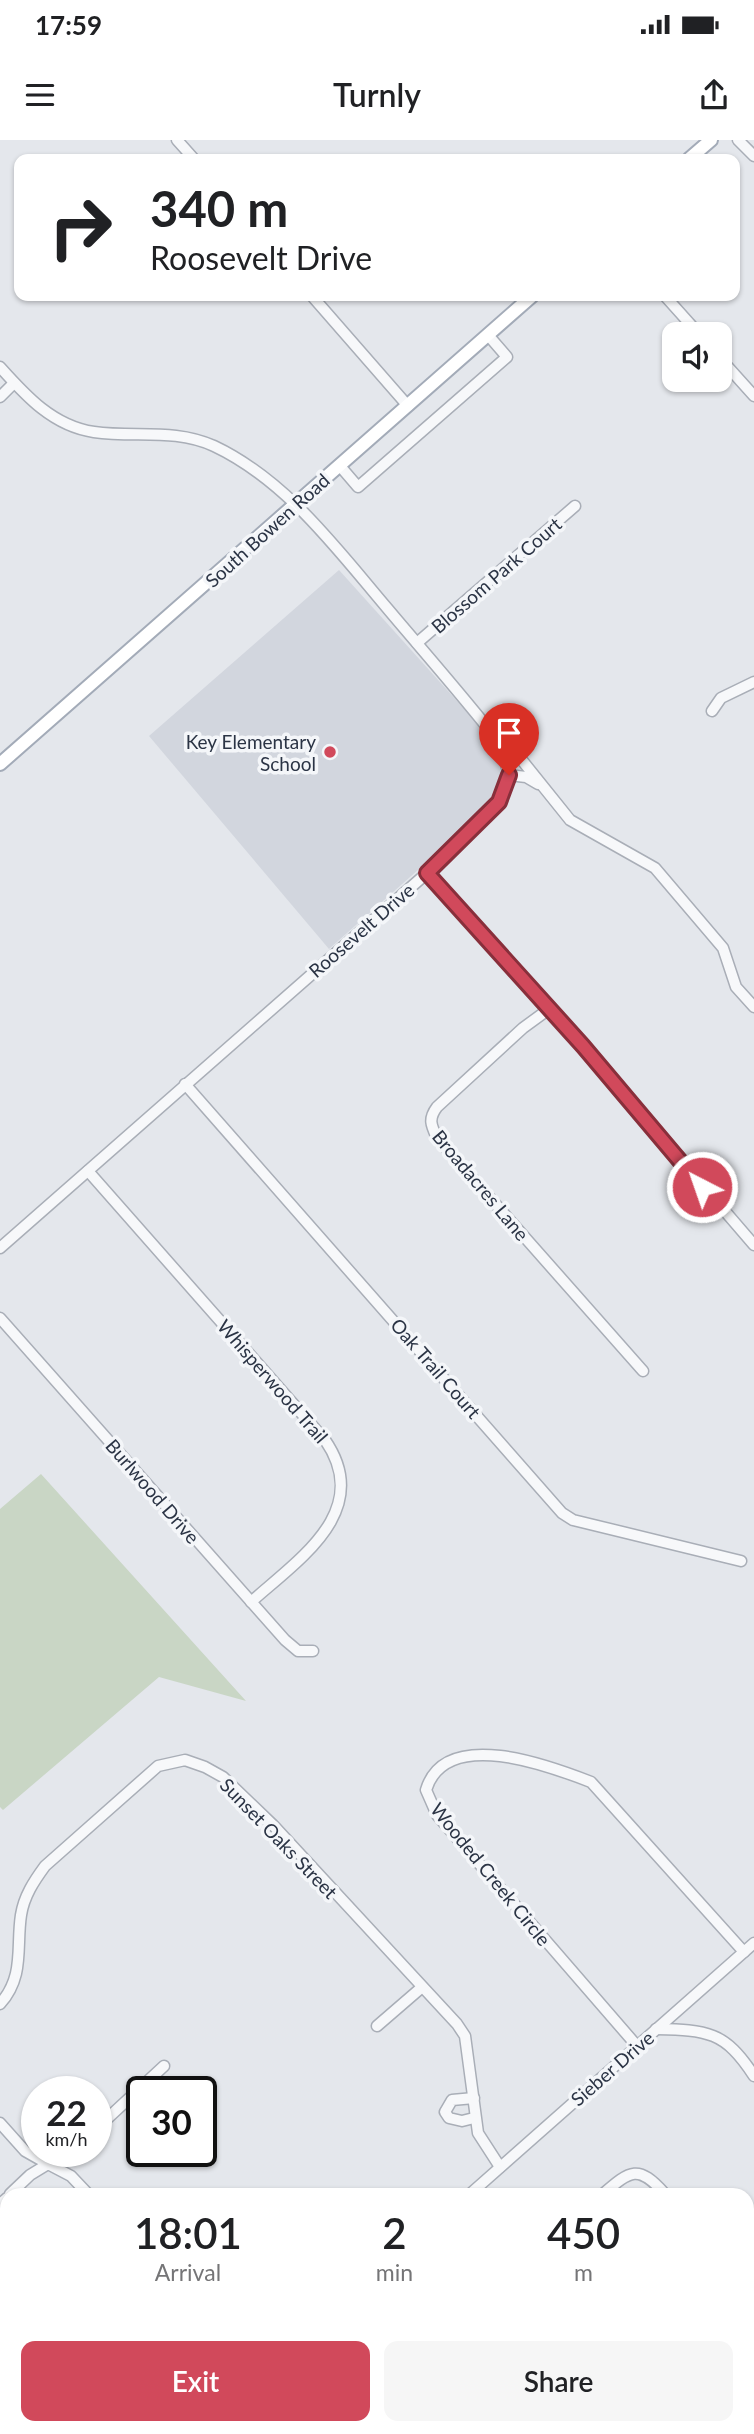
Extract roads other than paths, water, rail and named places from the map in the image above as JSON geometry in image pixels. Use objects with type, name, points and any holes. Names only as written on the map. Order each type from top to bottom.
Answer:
[{"type":"main road","points":[[695,154],[711,140]]},
{"type":"main road","name":"South Bowen Road","points":[[0,764],[527,301]]},
{"type":"street","points":[[177,140],[190,154]]},
{"type":"street","points":[[738,140],[754,156]]},
{"type":"street","points":[[316,301],[408,406]]},
{"type":"street","points":[[669,301],[688,322]]},
{"type":"street","points":[[340,466],[358,487],[507,356],[488,335]]},
{"type":"street","points":[[0,367],[42,409],[76,428],[112,433],[175,434],[214,446],[268,481],[296,504],[499,742],[518,756],[570,820],[655,868],[723,948],[736,986],[753,1003]]},
{"type":"street","points":[[732,371],[754,396]]},
{"type":"street","points":[[0,397],[14,383]]},
{"type":"street","name":"Blossom Park Court","points":[[417,643],[575,506]]},
{"type":"street","points":[[712,711],[721,698],[754,682]]},
{"type":"street","points":[[499,742],[509,775],[526,777],[541,786]]},
{"type":"street","name":"Roosevelt Drive","points":[[0,1248],[427,873],[499,802],[509,775]]},
{"type":"street","points":[[427,873],[754,1245]]},
{"type":"street","name":"Broadacres Lane","points":[[549,1009],[523,1028],[437,1107],[431,1115],[432,1127],[438,1138],[643,1371]]},
{"type":"street","name":"Oak Trail Court","points":[[185,1084],[562,1514],[573,1520],[741,1561]]},
{"type":"street","name":"Whisperwood Trail","points":[[88,1171],[325,1440],[340,1467],[339,1502],[327,1530],[251,1602]]},
{"type":"street","name":"Burlwood Drive","points":[[0,1318],[251,1602],[298,1651],[313,1651]]},
{"type":"street","name":"Wooded Creek Circle","points":[[637,2046],[437,1815],[426,1790],[431,1775],[457,1758],[503,1755],[557,1768],[591,1782],[744,1952]]},
{"type":"street","name":"Sunset Oaks Street","points":[[0,2004],[19,1968],[21,1916],[33,1882],[45,1866],[158,1766],[174,1760],[195,1762],[223,1777],[273,1825],[465,2036],[474,2098],[474,2118],[480,2140],[500,2167]]},
{"type":"street","name":"Sieber Drive","points":[[477,2188],[754,1943]]},
{"type":"street","points":[[377,2026],[421,1988]]},
{"type":"street","points":[[656,2029],[697,2030],[714,2034],[726,2041],[754,2076]]},
{"type":"street","points":[[112,2114],[164,2066]]},
{"type":"street","points":[[474,2098],[452,2100],[445,2112],[449,2118],[463,2121],[474,2118]]},
{"type":"street","points":[[0,2123],[21,2147]]},
{"type":"street","points":[[17,2188],[43,2167]]},
{"type":"street","points":[[54,2167],[65,2172],[82,2188]]},
{"type":"street","points":[[610,2188],[624,2176],[640,2172],[651,2178],[660,2188]]},
{"type":"place","name":"Key Elementary School","points":[[330,752]]}]
